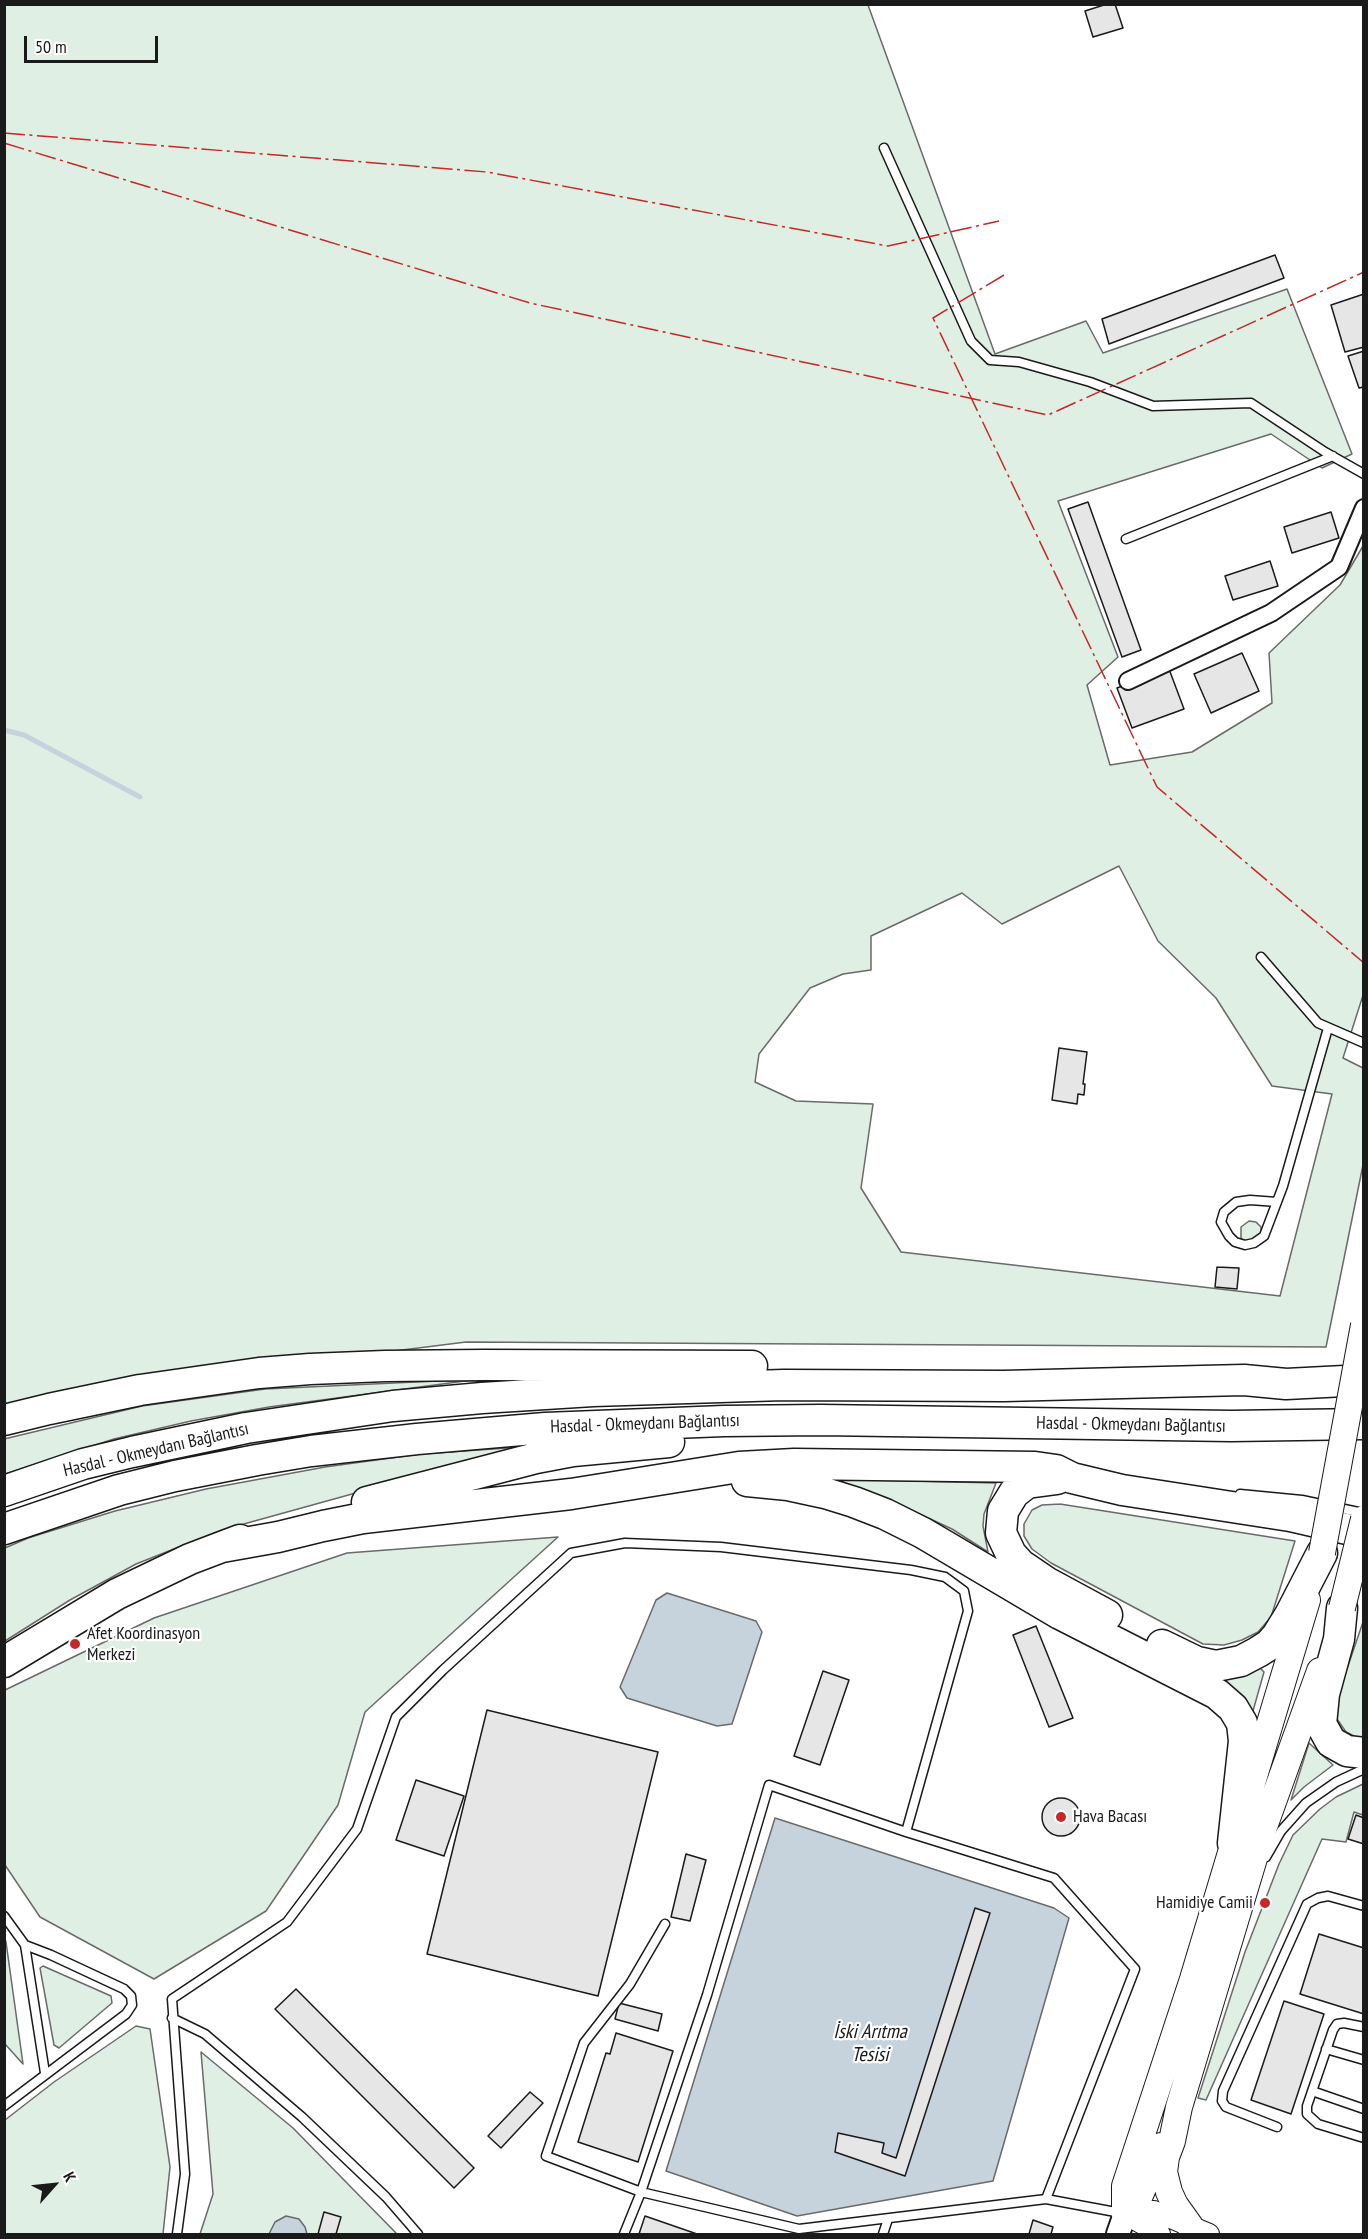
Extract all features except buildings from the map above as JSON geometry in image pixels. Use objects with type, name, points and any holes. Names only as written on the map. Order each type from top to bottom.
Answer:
[{"type":"highway","points":[[1244,1380],[1291,1368],[1364,1358]]},
{"type":"highway","points":[[4,1420],[140,1390],[194,1382],[269,1372],[385,1365],[940,1368],[971,1373],[1004,1386]]},
{"type":"highway","points":[[1244,1380],[1286,1384],[1364,1380]]},
{"type":"highway","name":"Hasdal - Okmeydanı Bağlantısı","points":[[4,1491],[83,1464],[180,1441],[257,1426],[403,1405],[482,1398],[674,1388],[784,1385],[1004,1386],[1244,1380]]},
{"type":"highway","name":"Hasdal - Okmeydanı Bağlantısı","points":[[4,1529],[109,1493],[175,1476],[311,1451],[545,1428],[724,1421],[1297,1426],[1364,1424]]},
{"type":"highway","points":[[4,1662],[117,1594],[155,1575],[222,1547],[292,1522],[536,1458],[573,1451],[688,1441],[854,1437],[938,1422]]},
{"type":"highway","points":[[1297,1426],[1321,1437],[1364,1439]]},
{"type":"highway","points":[[222,1547],[363,1518],[642,1484],[700,1472],[777,1464],[1035,1467],[1056,1470],[1072,1478],[1122,1490],[1290,1516],[1364,1533]]},
{"type":"highway","points":[[1072,1478],[1028,1483],[1014,1493],[1003,1511],[1001,1533],[1011,1554],[1021,1565],[1046,1582],[1197,1662],[1216,1666],[1228,1665],[1241,1661],[1269,1645],[1290,1615],[1322,1553]]},
{"type":"highway","points":[[642,1484],[766,1482],[788,1485],[854,1502],[923,1533],[1060,1614],[1217,1694],[1233,1708],[1242,1724],[1244,1741],[1233,1843]]},
{"type":"highway","points":[[1342,1608],[1339,1639],[1324,1694],[1321,1724],[1331,1742],[1347,1751],[1364,1753]]},
{"type":"main road","points":[[1121,2224],[1125,2186],[1193,1979],[1322,1553],[1364,1326]]},
{"type":"main road","points":[[1200,2230],[1175,2205],[1164,2172],[1166,2157],[1261,1835],[1342,1608],[1364,1519]]},
{"type":"main road","points":[[1121,2224],[1140,2197],[1179,2107]]},
{"type":"street","points":[[1128,681],[1271,613],[1339,567],[1364,508]]},
{"type":"street","points":[[1121,2224],[1139,2211],[1154,2211],[1200,2230]]},
{"type":"street","points":[[1121,2224],[1160,2235]]},
{"type":"lane","points":[[884,147],[971,341],[990,360],[1019,362],[1090,382],[1153,406],[1251,403],[1364,474]]},
{"type":"lane","points":[[1126,539],[1333,456]]},
{"type":"lane","points":[[1261,957],[1318,1023],[1364,1043]]},
{"type":"lane","points":[[1277,1202],[1250,1200],[1236,1202],[1224,1212],[1221,1222],[1235,1242],[1245,1245],[1254,1243],[1264,1236],[1277,1202],[1328,1028]]},
{"type":"lane","points":[[1072,1478],[1111,1478]]},
{"type":"lane","points":[[1232,1493],[1302,1500],[1364,1514]]},
{"type":"lane","points":[[177,2235],[185,2174],[172,2000],[287,1922],[357,1829],[396,1717],[442,1670],[571,1553],[625,1543],[721,1547],[911,1570],[945,1577],[964,1591],[968,1611],[906,1832]]},
{"type":"lane","points":[[1262,1869],[1269,1850],[1281,1831],[1305,1803],[1336,1782],[1364,1769]]},
{"type":"lane","points":[[624,2235],[641,2192],[707,1995],[769,1785],[906,1832],[1054,1878],[1135,1969],[1046,2199]]},
{"type":"lane","points":[[1236,1922],[1258,1879]]},
{"type":"lane","points":[[1277,2127],[1226,2107],[1222,2101],[1222,2091],[1307,1904],[1328,1896],[1364,1906]]},
{"type":"lane","points":[[4,1916],[25,1946],[45,2073]]},
{"type":"lane","points":[[664,1924],[630,1983],[584,2043],[546,2156],[641,2192],[798,2229],[1046,2199],[1121,2224]]},
{"type":"lane","points":[[4,2106],[126,2014],[132,2005],[131,1996],[124,1989],[51,1955],[25,1946]]},
{"type":"lane","points":[[172,2018],[205,2034],[302,2117],[386,2197],[418,2235]]},
{"type":"lane","points":[[1364,2027],[1353,2023],[1337,2024],[1307,2106],[1307,2114],[1318,2124],[1364,2138]]},
{"type":"lane","points":[[1326,2049],[1364,2060]]},
{"type":"lane","points":[[1312,2091],[1364,2109]]},
{"type":"lane","points":[[883,2235],[888,2219]]},
{"type":"green space","points":[[5,5],[868,5],[995,354],[1086,321],[1103,353],[1287,289],[1352,454],[1322,468],[1271,434],[1058,501],[1118,657],[1087,685],[1110,765],[1192,752],[1272,703],[1269,653],[1340,585],[1363,546],[1364,992],[1343,1058],[1363,1068],[1364,1160],[1326,1347],[466,1342],[235,1371],[5,1407]],"holes":[[[1119,866],[1158,941],[1216,998],[1272,1086],[1332,1094],[1280,1296],[901,1252],[861,1188],[873,1104],[796,1101],[755,1082],[759,1054],[810,988],[843,974],[871,970],[871,936],[962,893],[1002,924]]]},
{"type":"green space","points":[[1249,1221],[1256,1222],[1261,1227],[1261,1238],[1243,1241],[1241,1227]]},
{"type":"green space","points":[[480,1379],[269,1407],[191,1421],[114,1439],[5,1474],[4,1439],[142,1406],[265,1389]]},
{"type":"green space","points":[[522,1447],[222,1530],[136,1564],[70,1600],[5,1641],[5,1548],[28,1538],[115,1511],[206,1489],[325,1467],[420,1454]]},
{"type":"green space","points":[[827,1479],[996,1483],[984,1514],[983,1526],[988,1552],[952,1529],[913,1511]]},
{"type":"green space","points":[[1060,1504],[1295,1541],[1271,1617],[1258,1632],[1242,1640],[1224,1645],[1203,1644],[1051,1563],[1032,1549],[1024,1536],[1024,1524],[1032,1510],[1042,1505]]},
{"type":"green space","points":[[558,1537],[365,1712],[338,1805],[266,1911],[154,1979],[40,1917],[5,1865],[5,1690],[154,1618],[347,1553]]},
{"type":"green space","points":[[1363,1622],[1363,1738],[1360,1739],[1346,1732],[1335,1716],[1336,1701]]},
{"type":"green space","points":[[1259,1667],[1264,1672],[1251,1718],[1212,1677],[1239,1677]]},
{"type":"green space","points":[[1309,1743],[1333,1765],[1291,1800]]},
{"type":"green space","points":[[1363,1784],[1363,1815],[1354,1812],[1346,1842],[1322,1839],[1206,2100],[1198,2098],[1245,1952],[1279,1864],[1293,1835],[1336,1797]]},
{"type":"green space","points":[[5,1939],[6,1942],[23,2064],[5,2044]]},
{"type":"green space","points":[[43,1966],[111,1996],[112,2003],[59,2048],[54,2045],[40,1968]]},
{"type":"green space","points":[[136,2026],[150,2029],[170,2167],[163,2234],[5,2234],[5,2120],[54,2082]]},
{"type":"green space","points":[[201,2052],[293,2128],[397,2234],[200,2234],[213,2194]]},
{"type":"water","points":[[667,1593],[756,1621],[762,1632],[732,1724],[717,1726],[627,1698],[620,1687],[656,1600]]},
{"type":"water","name":"İski Arıtma Tesisi","points":[[775,1818],[1054,1908],[1069,1918],[993,2181],[797,2216],[666,2171]]},
{"type":"water","points":[[286,2216],[299,2219],[307,2234],[269,2234],[275,2222]]},
{"type":"waterway","points":[[4,730],[24,735],[140,797]]},
{"type":"power","points":[[4,133],[487,172],[888,246],[999,221]]},
{"type":"power","points":[[4,143],[530,303],[1048,415],[1364,272]]},
{"type":"power","points":[[1004,275],[933,318],[1157,787],[1364,963]]},
{"type":"place","name":"Afet Koordinasyon Merkezi","points":[[75,1644]]},
{"type":"place","name":"Hava Bacası","points":[[1061,1817]]},
{"type":"place","name":"Hamidiye Camii","points":[[1265,1903]]}]
